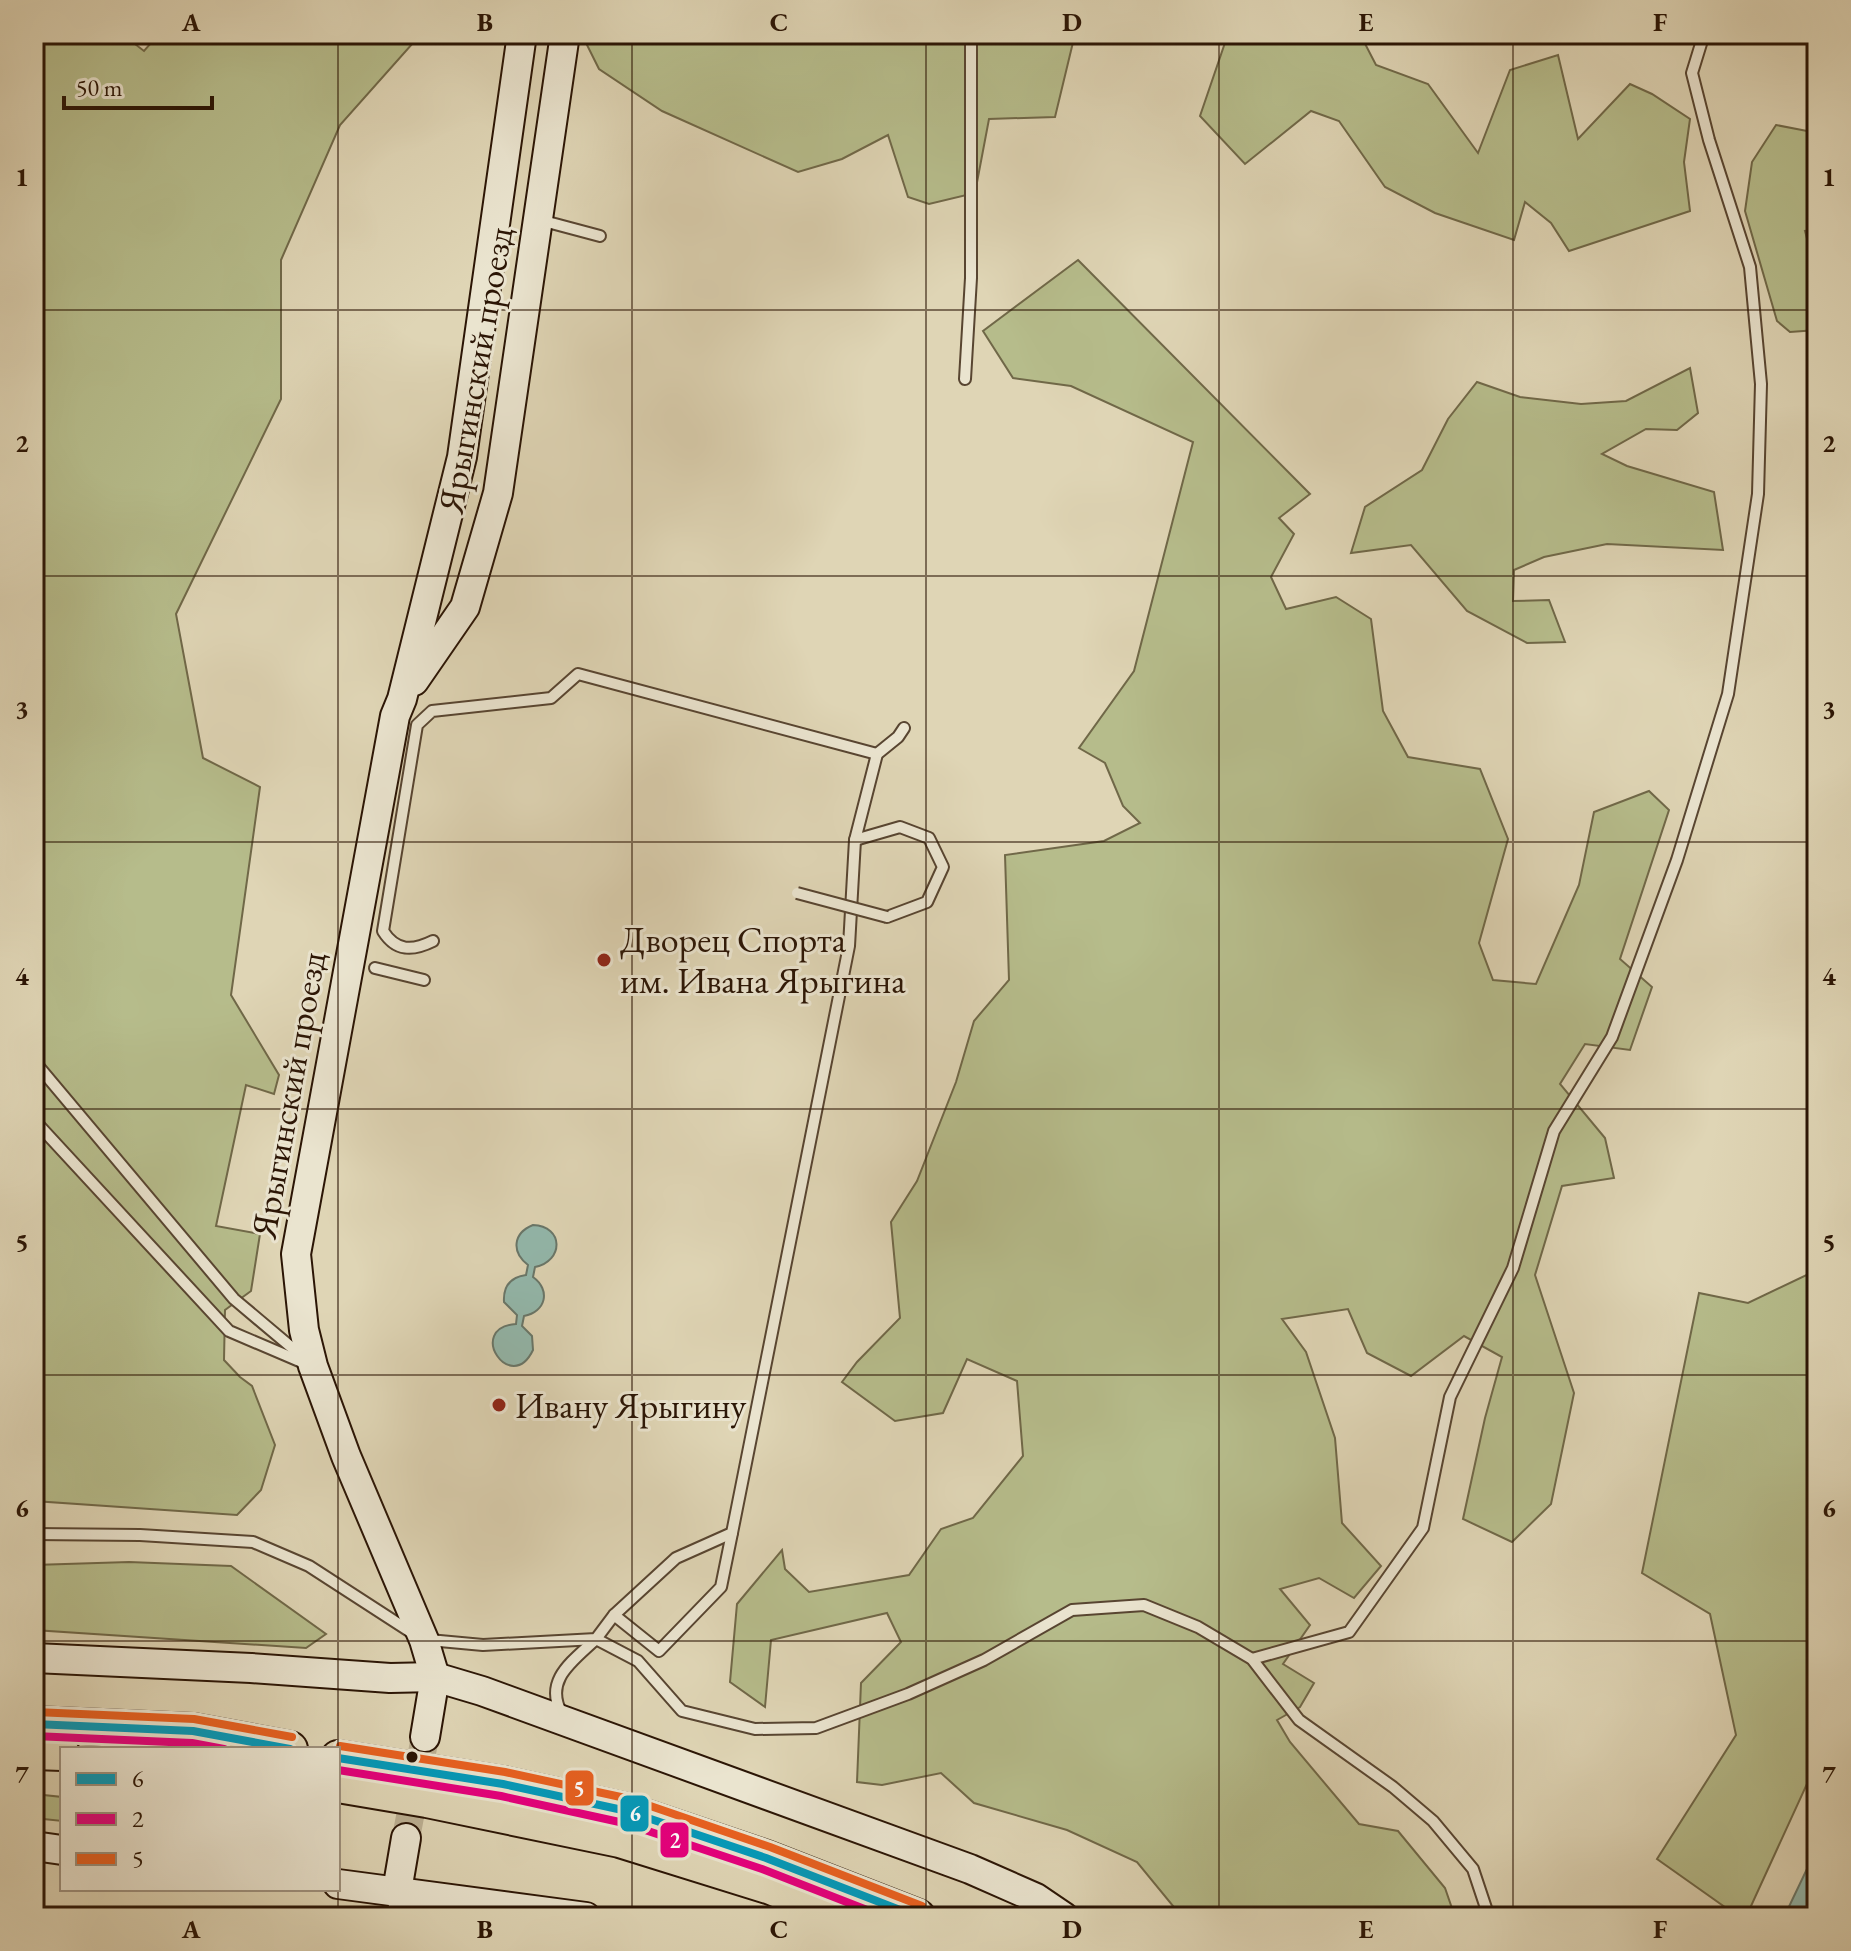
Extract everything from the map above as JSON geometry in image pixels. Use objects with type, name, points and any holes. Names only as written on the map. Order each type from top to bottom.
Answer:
[{"type":"highway","points":[[34,1724],[193,1731],[279,1747]]},
{"type":"highway","points":[[34,1752],[60,1753]]},
{"type":"highway","points":[[340,1758],[503,1784],[627,1811],[766,1858],[918,1917]]},
{"type":"highway","points":[[340,1785],[620,1840],[771,1887],[843,1917]]},
{"type":"main road","name":"Ярыгинский проезд","points":[[435,1677],[424,1640],[346,1456],[313,1366],[304,1330],[296,1254],[395,716],[402,699],[456,486],[522,34]]},
{"type":"main road","name":"Ярыгинский проезд","points":[[402,699],[465,607],[498,493],[565,34]]},
{"type":"main road","points":[[456,486],[498,493]]},
{"type":"main road","points":[[34,1658],[390,1678],[435,1677],[482,1691],[970,1869],[1036,1898],[1064,1917]]},
{"type":"main road","points":[[425,1737],[435,1677]]},
{"type":"main road","points":[[394,1904],[406,1838]]},
{"type":"main road","points":[[34,1846],[60,1850]]},
{"type":"main road","points":[[340,1885],[394,1904],[586,1917]]},
{"type":"lane","points":[[965,379],[971,278],[971,34]]},
{"type":"lane","points":[[1252,1659],[1349,1632],[1423,1528],[1450,1397],[1513,1268],[1554,1131],[1612,1037],[1677,860],[1728,694],[1758,494],[1761,384],[1750,267],[1709,140],[1692,73],[1704,34]]},
{"type":"lane","points":[[539,220],[600,236]]},
{"type":"lane","points":[[433,941],[415,949],[399,947],[389,941],[383,931],[417,725],[432,711],[551,698],[578,674],[877,754]]},
{"type":"lane","points":[[614,1615],[659,1651],[721,1587],[849,946],[855,840],[877,754],[904,728]]},
{"type":"lane","points":[[797,893],[887,917],[927,902],[943,867],[929,838],[900,827],[855,840]]},
{"type":"lane","points":[[375,968],[424,980]]},
{"type":"lane","points":[[34,1061],[234,1299],[313,1366]]},
{"type":"lane","points":[[34,1120],[229,1331],[313,1366]]},
{"type":"lane","points":[[567,1723],[556,1702],[556,1687],[564,1669],[596,1639],[614,1615],[676,1558],[732,1533]]},
{"type":"lane","points":[[34,1534],[140,1535],[253,1542],[309,1566],[424,1640],[483,1645],[596,1639],[638,1661],[682,1711],[755,1729],[816,1728],[895,1699],[984,1660],[1072,1610],[1144,1605],[1198,1627],[1252,1659],[1299,1720],[1393,1787],[1433,1821],[1473,1869],[1489,1917]]},
{"type":"green space","points":[[34,34],[122,34],[144,51],[159,34],[421,34],[340,125],[281,260],[281,399],[176,614],[203,758],[260,787],[231,995],[279,1075],[274,1094],[246,1085],[216,1226],[260,1234],[251,1291],[225,1310],[224,1360],[252,1386],[275,1445],[261,1490],[237,1515],[34,1501]]},
{"type":"green space","points":[[591,34],[1075,34],[1055,117],[989,119],[975,193],[929,204],[908,197],[888,135],[842,159],[798,172],[662,111],[599,69],[587,45]]},
{"type":"green space","points":[[1228,34],[1360,34],[1376,65],[1428,84],[1478,153],[1510,70],[1558,55],[1578,139],[1630,84],[1652,94],[1690,119],[1684,162],[1690,211],[1569,251],[1551,223],[1525,202],[1514,240],[1435,213],[1385,187],[1339,121],[1311,111],[1245,164],[1200,116]]},
{"type":"green space","points":[[1776,125],[1817,130],[1817,230],[1805,231],[1817,278],[1817,330],[1790,332],[1777,321],[1745,211],[1752,162]]},
{"type":"green space","points":[[1078,260],[1310,494],[1279,518],[1294,534],[1271,577],[1286,609],[1336,597],[1371,619],[1383,711],[1408,757],[1480,769],[1508,839],[1479,943],[1493,980],[1536,984],[1579,885],[1594,812],[1649,791],[1669,810],[1620,959],[1652,987],[1630,1050],[1585,1044],[1560,1084],[1605,1138],[1614,1178],[1562,1186],[1535,1275],[1574,1393],[1551,1504],[1512,1542],[1463,1519],[1502,1357],[1464,1336],[1411,1376],[1367,1353],[1348,1309],[1282,1319],[1306,1352],[1335,1438],[1342,1523],[1381,1566],[1354,1598],[1319,1578],[1280,1589],[1310,1625],[1283,1664],[1314,1683],[1300,1707],[1277,1720],[1290,1742],[1359,1824],[1398,1831],[1445,1888],[1455,1917],[1182,1917],[1137,1862],[1067,1830],[974,1803],[941,1773],[882,1785],[857,1782],[861,1683],[901,1642],[887,1613],[771,1640],[765,1707],[730,1682],[737,1604],[782,1550],[785,1569],[809,1592],[909,1575],[941,1529],[973,1518],[1023,1456],[1017,1381],[967,1359],[943,1413],[895,1421],[842,1382],[900,1318],[891,1222],[917,1181],[956,1082],[974,1021],[1009,980],[1005,855],[1104,841],[1140,823],[1123,806],[1105,763],[1079,748],[1134,671],[1193,442],[1071,386],[1013,378],[983,331]]},
{"type":"green space","points":[[1690,368],[1698,413],[1677,430],[1646,429],[1602,454],[1627,466],[1714,492],[1723,550],[1607,544],[1544,557],[1514,570],[1513,601],[1549,600],[1565,642],[1527,643],[1467,611],[1411,545],[1351,553],[1365,507],[1422,470],[1448,419],[1477,382],[1520,397],[1581,404],[1626,401]]},
{"type":"green space","points":[[1817,1270],[1817,1762],[1746,1917],[1739,1917],[1657,1859],[1736,1735],[1710,1614],[1642,1573],[1699,1293],[1748,1303]]},
{"type":"green space","points":[[129,1562],[231,1566],[326,1634],[306,1648],[34,1630],[34,1565]]},
{"type":"green space","points":[[34,1794],[60,1797],[60,1821],[34,1818]]},
{"type":"water","points":[[533,1225],[550,1231],[556,1244],[551,1258],[535,1267],[533,1277],[542,1288],[544,1300],[537,1310],[524,1316],[522,1326],[532,1336],[533,1350],[524,1362],[514,1366],[497,1356],[493,1346],[494,1336],[501,1328],[516,1324],[517,1315],[504,1302],[504,1296],[509,1283],[526,1275],[528,1265],[519,1254],[517,1243],[521,1233]]},
{"type":"water","points":[[1817,1848],[1817,1917],[1784,1917]]},
{"type":"tunnel","points":[[406,1838],[425,1737]]},
{"type":"transit line","name":"5","points":[[35,1712],[194,1719],[292,1737]]},
{"type":"transit line","name":"6","points":[[34,1724],[193,1731],[279,1747]]},
{"type":"transit line","name":"2","points":[[34,1736],[192,1743],[213,1747]]},
{"type":"transit line","name":"5","points":[[340,1746],[505,1772],[630,1799],[770,1847],[922,1906]]},
{"type":"transit line","name":"6","points":[[340,1758],[503,1784],[627,1811],[766,1858],[918,1917]]},
{"type":"transit line","name":"2","points":[[340,1770],[501,1796],[624,1823],[762,1869],[885,1917]]},
{"type":"place","name":"Дворец Спорта им. Ивана Ярыгина","points":[[604,960]]},
{"type":"place","name":"Ивану Ярыгину","points":[[499,1405]]}]
